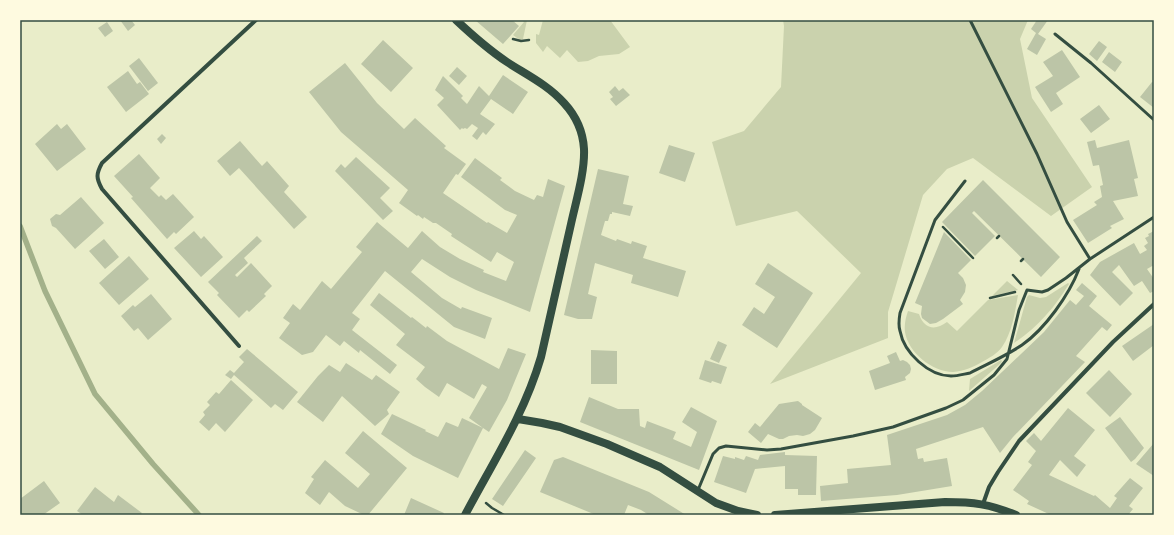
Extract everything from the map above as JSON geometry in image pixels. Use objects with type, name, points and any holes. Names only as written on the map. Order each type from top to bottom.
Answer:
[{"type":"main road","points":[[456,20],[491,51],[554,92],[572,113],[578,123],[584,149],[583,164],[543,349],[535,376],[518,419],[466,515]]},
{"type":"main road","points":[[518,419],[560,427],[608,444],[660,467],[716,503],[737,513],[757,515]]},
{"type":"main road","points":[[775,515],[945,502],[983,504],[1016,515]]},
{"type":"street","points":[[239,346],[102,189],[97,181],[97,172],[102,163],[256,20]]},
{"type":"street","points":[[983,504],[989,487],[1019,440],[1113,342],[1154,304]]},
{"type":"lane","points":[[970,20],[1037,154],[1067,222],[1090,259]]},
{"type":"lane","points":[[1055,34],[1154,120]]},
{"type":"lane","points":[[965,182],[935,220],[900,313],[899,322],[902,339],[912,354],[923,365],[946,376],[970,373],[1023,344],[1052,315],[1070,290],[1080,267]]},
{"type":"lane","points":[[697,491],[713,454],[719,448],[736,446],[756,450],[781,449],[853,436],[893,427],[946,408],[963,400],[972,394],[1003,366],[1007,359],[1019,310],[1027,290],[1042,292],[1048,290],[1090,259],[1154,217]]},
{"type":"path","points":[[513,39],[521,41],[529,40]]},
{"type":"path","points":[[935,220],[973,258]]},
{"type":"path","points":[[990,298],[1027,290]]},
{"type":"path","points":[[477,494],[492,508],[504,515]]},
{"type":"green space","points":[[522,20],[527,20],[523,39],[520,40],[513,35],[524,22]]},
{"type":"green space","points":[[543,20],[610,20],[630,47],[619,54],[599,56],[588,61],[578,62],[567,50],[560,58],[547,46],[543,52],[536,43],[536,34],[539,35]]},
{"type":"green space","points":[[783,20],[1028,20],[1020,39],[1032,98],[1092,187],[1051,216],[973,158],[947,169],[923,195],[888,312],[888,338],[770,384],[861,273],[797,211],[736,226],[712,142],[744,131],[781,87]]},
{"type":"green space","points":[[1007,281],[1018,290],[992,296]]},
{"type":"green space","points":[[1068,283],[1069,284],[1064,293],[1052,309],[1038,324],[1014,343],[1027,297],[1029,295],[1040,298],[1046,297]]},
{"type":"green space","points":[[1018,295],[1011,329],[1002,347],[993,356],[972,367],[953,372],[937,369],[922,360],[911,347],[907,339],[905,326],[908,311],[919,314],[924,323],[930,327],[938,327],[947,322],[957,331],[988,300]]},
{"type":"green space","points":[[1001,360],[1001,363],[969,391],[970,379]]},
{"type":"building","points":[[120,20],[131,20],[135,25],[128,31]]},
{"type":"building","points":[[475,20],[512,20],[519,26],[503,44]]},
{"type":"building","points":[[1037,20],[1048,20],[1038,34],[1046,39],[1037,55],[1027,49],[1036,33],[1031,29]]},
{"type":"building","points":[[107,22],[113,31],[105,37],[98,28]]},
{"type":"building","points":[[383,40],[413,68],[391,92],[361,64]]},
{"type":"building","points":[[1099,41],[1107,47],[1097,61],[1089,54]]},
{"type":"building","points":[[1062,50],[1080,77],[1056,93],[1063,104],[1051,112],[1035,87],[1053,76],[1043,62]]},
{"type":"building","points":[[1109,52],[1122,62],[1115,72],[1102,62]]},
{"type":"building","points":[[139,58],[158,83],[148,91],[129,66]]},
{"type":"building","points":[[345,63],[377,103],[404,129],[415,118],[446,146],[444,148],[466,164],[458,175],[456,174],[443,193],[487,223],[488,222],[507,233],[517,215],[505,210],[461,177],[475,158],[502,178],[500,180],[515,191],[534,200],[537,195],[543,197],[548,179],[565,186],[530,312],[476,290],[450,277],[422,259],[411,272],[442,298],[461,309],[462,307],[492,318],[485,339],[454,327],[385,271],[352,313],[360,319],[352,330],[397,365],[390,374],[360,350],[359,353],[344,341],[340,346],[326,335],[313,352],[302,355],[279,338],[290,323],[283,318],[293,304],[300,310],[322,281],[331,289],[362,252],[356,247],[377,222],[408,248],[422,231],[440,247],[460,259],[484,270],[483,272],[506,281],[514,262],[497,252],[491,262],[451,236],[452,234],[436,223],[433,223],[424,217],[423,219],[418,215],[417,216],[399,203],[408,190],[341,132],[309,92]]},
{"type":"building","points":[[457,67],[467,76],[459,85],[449,76]]},
{"type":"building","points":[[128,71],[137,84],[140,82],[149,94],[126,112],[107,87]]},
{"type":"building","points":[[503,75],[528,92],[513,114],[491,99],[480,114],[495,124],[486,135],[483,132],[477,140],[472,136],[478,128],[472,124],[467,129],[462,128],[460,130],[437,105],[444,98],[435,90],[443,76],[463,96],[461,98],[467,104],[479,86],[489,96]]},
{"type":"building","points":[[1152,82],[1154,83],[1154,108],[1140,97]]},
{"type":"building","points":[[615,86],[619,91],[623,88],[630,95],[616,106],[610,99],[613,97],[609,92]]},
{"type":"building","points":[[1099,105],[1110,119],[1091,133],[1080,119]]},
{"type":"building","points":[[57,124],[61,129],[67,124],[86,149],[57,171],[35,144]]},
{"type":"building","points":[[162,134],[166,138],[161,144],[157,139]]},
{"type":"building","points":[[1095,140],[1097,148],[1129,140],[1138,178],[1134,179],[1138,196],[1113,201],[1124,219],[1110,226],[1112,228],[1088,243],[1073,220],[1097,205],[1094,202],[1102,197],[1100,186],[1103,185],[1099,165],[1093,166],[1087,142]]},
{"type":"building","points":[[240,141],[262,166],[267,161],[289,186],[284,192],[307,217],[294,229],[239,168],[230,176],[217,161]]},
{"type":"building","points":[[669,145],[695,153],[685,182],[659,173]]},
{"type":"building","points":[[139,154],[160,178],[150,188],[159,197],[161,195],[166,200],[173,194],[194,217],[176,234],[174,232],[167,239],[114,176]]},
{"type":"building","points":[[356,157],[390,188],[380,198],[393,211],[383,220],[335,171],[341,164],[345,168]]},
{"type":"building","points":[[598,169],[629,176],[623,204],[633,206],[630,216],[612,212],[608,221],[605,221],[601,235],[616,241],[617,239],[631,244],[632,241],[647,246],[643,258],[686,271],[678,297],[631,283],[633,275],[595,263],[588,294],[597,297],[592,319],[578,319],[564,315]]},
{"type":"building","points":[[983,180],[1060,257],[1041,277],[974,211],[972,213],[995,236],[975,256],[942,222]]},
{"type":"building","points":[[81,197],[104,223],[75,249],[56,228],[52,226],[50,219],[56,214],[60,215]]},
{"type":"building","points":[[194,231],[201,239],[204,236],[223,257],[201,277],[174,248]]},
{"type":"building","points":[[1154,231],[1154,265],[1147,269],[1154,279],[1154,291],[1150,293],[1142,281],[1134,286],[1119,265],[1112,272],[1133,293],[1120,306],[1090,275],[1100,262],[1134,243],[1140,254],[1147,250],[1144,246],[1148,243],[1145,238],[1149,236],[1148,234]]},
{"type":"building","points":[[944,232],[971,260],[958,273],[963,278],[966,285],[965,292],[960,300],[963,304],[943,319],[936,323],[930,324],[922,318],[922,306],[915,303]]},
{"type":"building","points":[[257,236],[262,241],[244,258],[248,263],[235,275],[237,277],[251,263],[272,286],[264,294],[266,296],[249,312],[247,310],[239,318],[217,295],[219,293],[208,282]]},
{"type":"building","points":[[104,239],[119,257],[105,269],[89,251]]},
{"type":"building","points":[[129,256],[149,279],[119,305],[99,283]]},
{"type":"building","points":[[768,263],[813,293],[777,348],[742,325],[754,307],[764,314],[775,297],[755,284]]},
{"type":"building","points":[[1082,283],[1097,296],[1089,306],[1112,325],[1107,331],[1102,327],[1076,356],[1085,362],[1013,437],[1000,453],[983,427],[916,449],[918,459],[923,458],[924,462],[947,458],[952,486],[897,495],[821,501],[820,486],[848,483],[847,469],[891,465],[887,435],[947,415],[965,405],[982,391],[1044,332],[1070,300],[1076,305],[1084,296],[1076,290]]},
{"type":"building","points":[[379,293],[426,328],[427,326],[447,341],[499,369],[508,348],[526,354],[507,400],[489,432],[469,418],[487,387],[482,384],[474,399],[447,383],[439,397],[425,387],[416,379],[425,367],[396,345],[405,334],[370,305]]},
{"type":"building","points":[[151,294],[172,319],[148,340],[138,328],[134,331],[121,316],[133,305],[135,307]]},
{"type":"building","points":[[1154,324],[1154,345],[1133,361],[1122,346]]},
{"type":"building","points":[[718,341],[727,345],[719,363],[710,359]]},
{"type":"building","points":[[247,349],[298,392],[283,410],[275,404],[271,408],[234,375],[231,379],[225,375],[230,370],[234,373],[244,362],[239,357]]},
{"type":"building","points":[[591,350],[617,351],[617,384],[591,384]]},
{"type":"building","points":[[896,352],[900,361],[903,360],[910,365],[910,373],[905,377],[906,380],[875,390],[869,371],[890,363],[887,356]]},
{"type":"building","points":[[705,360],[727,367],[721,384],[712,381],[711,383],[699,379]]},
{"type":"building","points":[[346,363],[372,380],[376,375],[400,392],[387,410],[389,414],[375,426],[342,396],[323,422],[297,402],[329,365],[340,372]]},
{"type":"building","points":[[1109,370],[1132,394],[1110,417],[1086,393]]},
{"type":"building","points":[[231,380],[253,400],[225,432],[216,423],[209,431],[199,422],[205,415],[203,412],[210,405],[207,402],[216,392],[219,394]]},
{"type":"building","points":[[589,397],[618,409],[639,409],[640,426],[645,428],[647,421],[676,432],[673,439],[691,447],[697,432],[682,422],[691,407],[717,421],[699,470],[580,422]]},
{"type":"building","points":[[798,401],[822,418],[815,430],[810,434],[803,436],[789,436],[779,439],[768,434],[761,443],[748,432],[755,423],[760,427],[779,404]]},
{"type":"building","points":[[1068,408],[1095,430],[1074,456],[1086,465],[1077,477],[1060,460],[1049,475],[1094,496],[1095,495],[1110,508],[1117,498],[1114,496],[1130,478],[1143,488],[1129,506],[1133,509],[1128,515],[1051,515],[1027,504],[1029,501],[1013,490],[1032,465],[1028,462],[1036,451],[1026,441],[1034,433],[1041,441]]},
{"type":"building","points":[[392,414],[438,437],[446,422],[458,427],[462,418],[483,428],[458,478],[413,456],[381,434]]},
{"type":"building","points":[[1120,417],[1144,448],[1131,462],[1105,428]]},
{"type":"building","points":[[363,431],[407,468],[368,515],[364,515],[345,506],[329,492],[320,505],[305,493],[314,479],[311,477],[325,460],[358,488],[370,474],[345,453]]},
{"type":"building","points":[[1154,443],[1154,476],[1136,464]]},
{"type":"building","points":[[525,450],[536,458],[503,506],[492,499]]},
{"type":"building","points":[[785,452],[785,455],[817,456],[816,495],[798,495],[798,489],[785,489],[785,466],[755,469],[746,493],[714,482],[723,456],[735,459],[735,457],[744,460],[746,456],[758,460],[760,455]]},
{"type":"building","points":[[563,457],[649,492],[686,515],[649,515],[628,505],[624,515],[596,515],[540,492],[554,460]]},
{"type":"building","points":[[44,481],[60,503],[43,515],[20,515],[20,499]]},
{"type":"building","points":[[95,487],[114,502],[118,495],[142,513],[140,515],[83,515],[77,511]]},
{"type":"building","points":[[411,498],[444,513],[443,515],[404,515]]},
{"type":"waterway","points":[[20,226],[45,291],[95,394],[153,464],[199,515]]}]
